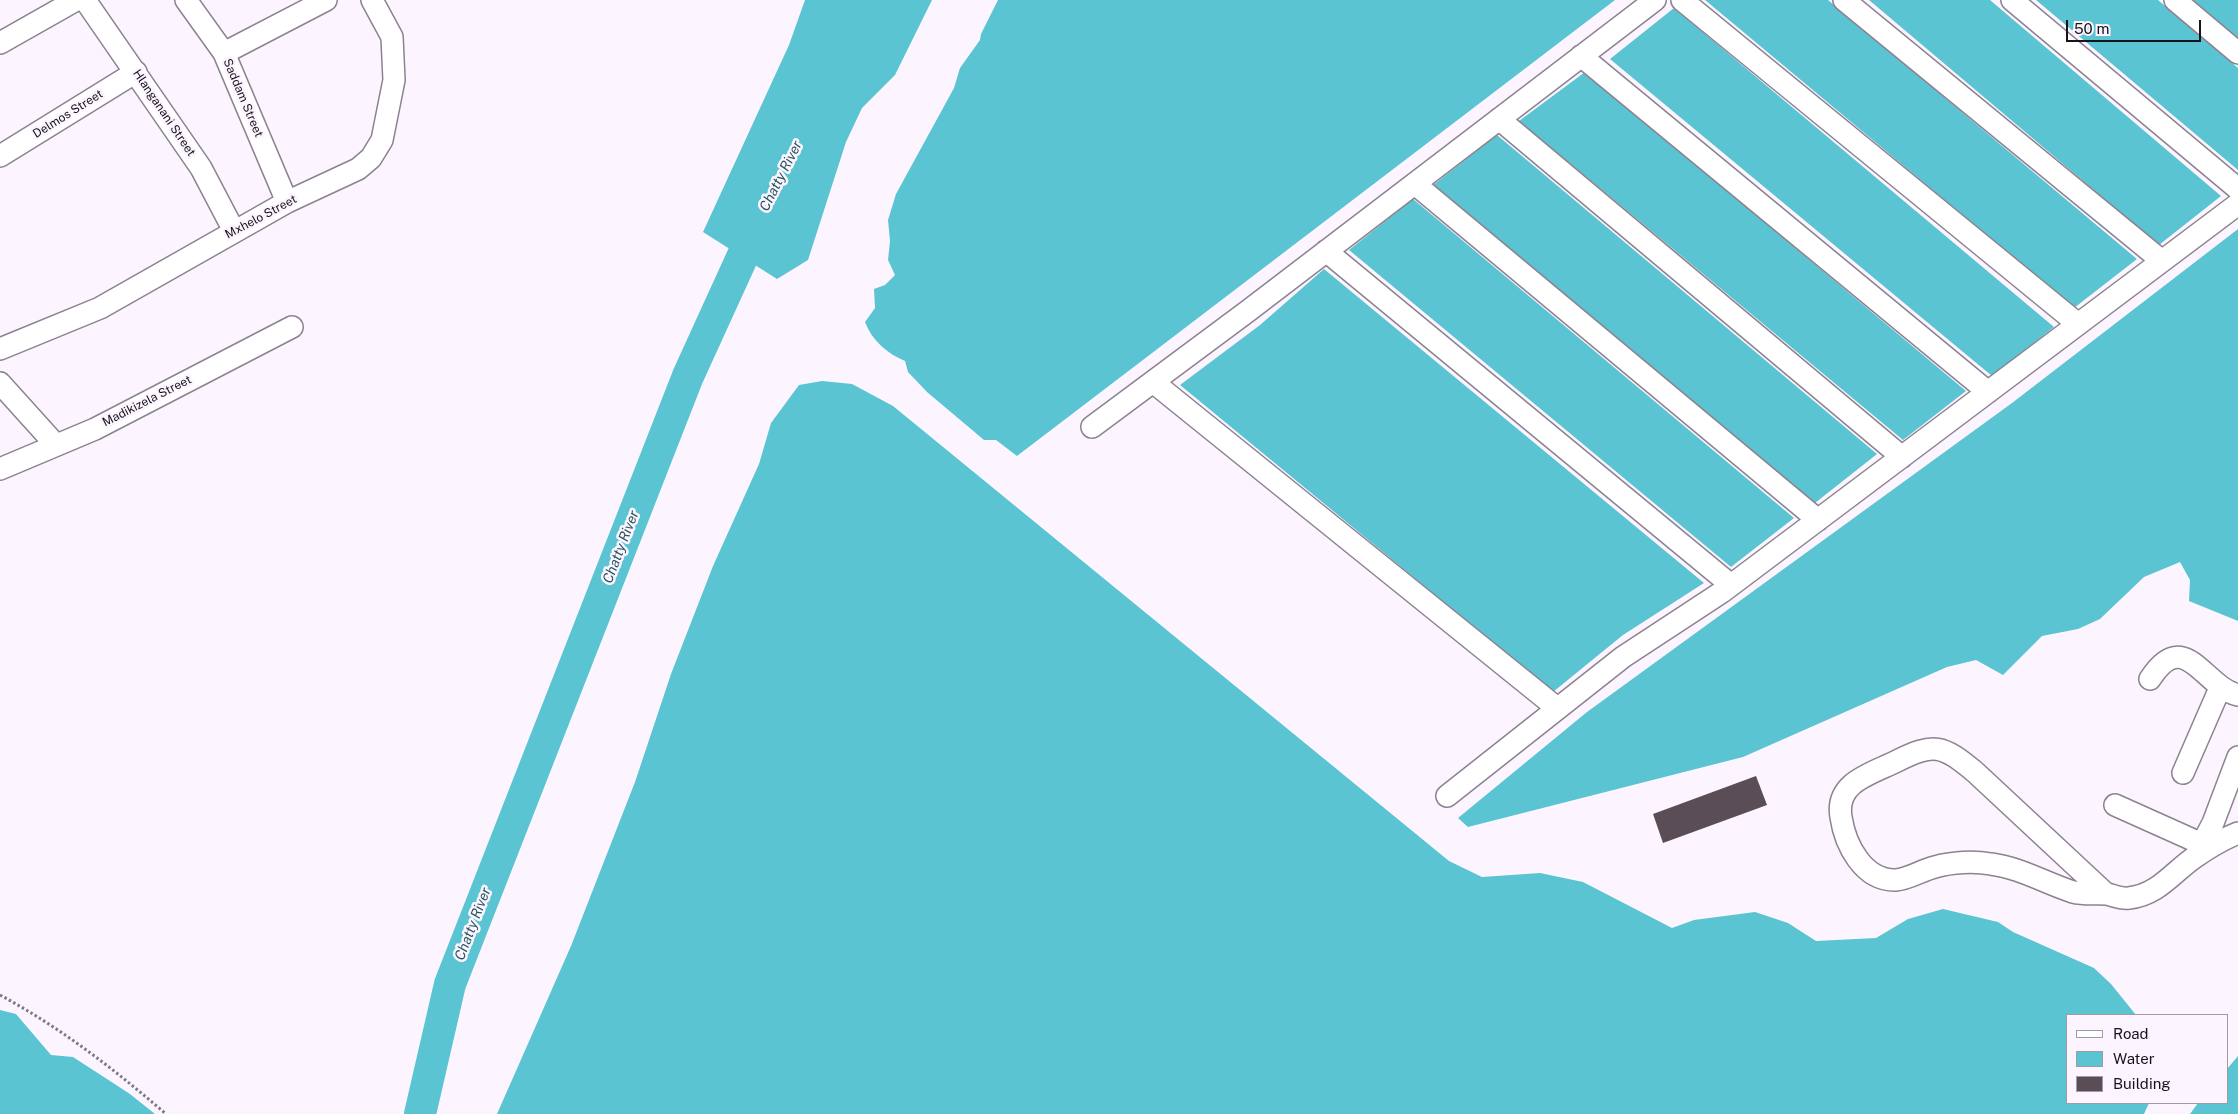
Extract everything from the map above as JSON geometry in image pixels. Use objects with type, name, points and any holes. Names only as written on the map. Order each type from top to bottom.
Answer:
[{"type":"street","points":[[0,44],[76,0]]},
{"type":"street","name":"Hlanganani Street","points":[[85,0],[201,168],[234,231]]},
{"type":"street","name":"Saddam Street","points":[[186,0],[224,53],[287,202]]},
{"type":"street","points":[[224,53],[326,0]]},
{"type":"street","name":"Mxhelo Street","points":[[0,349],[100,308],[287,202],[358,169],[378,150],[386,126],[394,80],[394,49],[388,27],[372,0]]},
{"type":"street","points":[[1092,428],[1655,0]]},
{"type":"street","points":[[1682,0],[2078,324]]},
{"type":"street","points":[[1844,0],[2162,261]]},
{"type":"street","points":[[2012,0],[2238,189]]},
{"type":"street","points":[[2175,0],[2238,53]]},
{"type":"street","points":[[1581,56],[1988,392]]},
{"type":"street","name":"Delmos Street","points":[[0,156],[136,72]]},
{"type":"street","points":[[1499,119],[1902,457]]},
{"type":"street","points":[[1414,184],[1818,520]]},
{"type":"street","points":[[1447,796],[1623,657],[1732,585],[2238,204]]},
{"type":"street","points":[[1326,251],[1732,585]]},
{"type":"street","name":"Madikizela Street","points":[[0,469],[55,444],[95,429],[292,327]]},
{"type":"street","points":[[1153,382],[1557,708]]},
{"type":"street","points":[[0,383],[55,444]]},
{"type":"street","points":[[2150,679],[2160,664],[2168,658],[2190,660],[2229,691],[2183,773]]},
{"type":"street","points":[[2106,894],[1976,772],[1953,754],[1936,748],[1918,750],[1849,785],[1840,802],[1841,816],[1852,854],[1873,873],[1884,878],[1896,880],[1936,867],[1976,863],[2024,871],[2075,892],[2129,898],[2145,895],[2162,885],[2198,851],[2213,823],[2238,758]]},
{"type":"street","points":[[2115,804],[2198,851]]},
{"type":"street","points":[[2198,851],[2238,833]]},
{"type":"path","points":[[0,995],[58,1030],[120,1074],[166,1114]]},
{"type":"water","points":[[805,0],[932,0],[895,75],[862,108],[846,142],[808,260],[777,279],[703,232],[789,45]]},
{"type":"water","points":[[998,0],[1615,0],[1017,456],[996,440],[984,440],[927,392],[908,372],[905,361],[893,355],[876,341],[865,322],[875,308],[874,289],[885,285],[895,275],[888,260],[890,241],[888,220],[896,194],[954,88],[960,68],[980,40],[981,34]]},
{"type":"water","points":[[1705,0],[1828,0],[2137,259],[2074,308]]},
{"type":"water","points":[[1869,0],[1990,0],[2221,196],[2159,245]]},
{"type":"water","points":[[2036,0],[2158,0],[2238,68],[2238,170]]},
{"type":"water","points":[[2192,0],[2238,0],[2238,38]]},
{"type":"water","points":[[1674,8],[2054,327],[1992,376],[1610,59]]},
{"type":"water","points":[[1585,72],[1966,391],[1903,440],[1519,121]]},
{"type":"water","points":[[1497,135],[1877,454],[1815,503],[1432,186]]},
{"type":"water","points":[[1413,199],[1794,518],[1731,567],[1349,250]]},
{"type":"water","points":[[2238,229],[2238,621],[2189,601],[2190,580],[2180,562],[2144,577],[2100,619],[2078,629],[2042,636],[2003,675],[1976,660],[1947,667],[1743,757],[1468,827],[1458,818],[1587,712],[2012,403]]},
{"type":"water","points":[[1324,269],[1704,583],[1623,635],[1553,692],[1180,385],[1260,325]]},
{"type":"water","points":[[822,381],[852,384],[893,406],[1449,861],[1482,877],[1540,873],[1583,882],[1672,928],[1694,920],[1755,912],[1788,923],[1816,941],[1876,938],[1908,919],[1943,909],[1998,922],[2013,932],[2094,968],[2111,984],[2135,1014],[2066,1014],[2066,1104],[2149,1104],[2144,1114],[497,1114],[571,946],[635,782],[671,674],[713,566],[759,464],[771,423],[799,385]]},
{"type":"water","points":[[0,1010],[16,1014],[51,1055],[73,1057],[130,1094],[155,1114],[0,1114]]},
{"type":"water","points":[[2238,1056],[2238,1114],[2190,1114],[2197,1104],[2228,1104],[2228,1068]]},
{"type":"building","points":[[1756,776],[1767,805],[1663,843],[1653,814]]},
{"type":"waterway","name":"Chatty River","points":[[420,1114],[450,984],[688,376],[761,216]]}]
